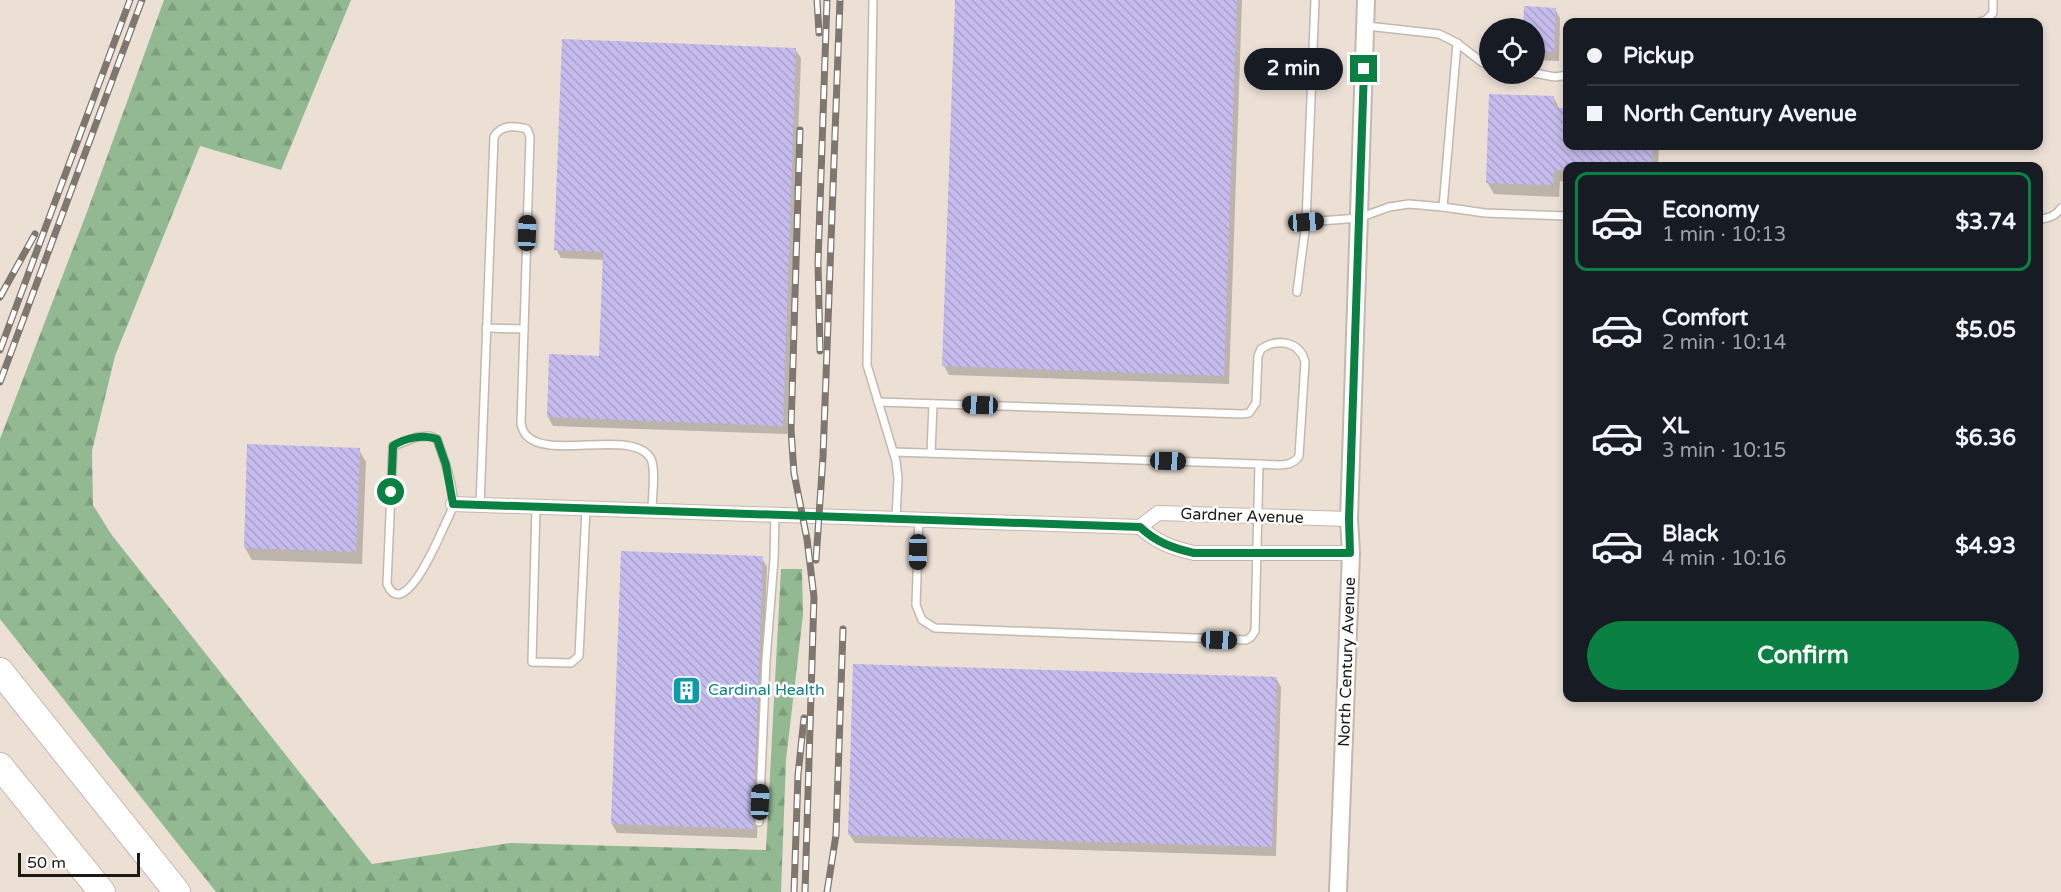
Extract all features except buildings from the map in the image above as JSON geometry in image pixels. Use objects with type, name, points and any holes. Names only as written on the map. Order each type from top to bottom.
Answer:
[{"type":"highway","points":[[2,674],[177,892]]},
{"type":"highway","points":[[0,766],[102,892]]},
{"type":"street","name":"North Century Avenue","points":[[1338,892],[1366,0]]},
{"type":"street","points":[[453,504],[1140,527],[1151,537],[1172,548],[1194,553],[1350,553]]},
{"type":"street","name":"Gardner Avenue","points":[[1140,527],[1158,513],[1349,519]]},
{"type":"lane","points":[[873,0],[867,365],[893,452],[898,478],[896,518]]},
{"type":"lane","points":[[1297,292],[1306,222],[1316,0]]},
{"type":"lane","points":[[1988,18],[1993,13],[1993,0]]},
{"type":"lane","points":[[1365,26],[1439,34],[1457,43],[1479,60]]},
{"type":"lane","points":[[1443,207],[1457,43]]},
{"type":"lane","points":[[1545,75],[1563,76]]},
{"type":"lane","points":[[480,505],[494,137],[496,132],[507,126],[527,129],[530,137],[521,424],[526,436],[543,445],[628,445],[644,452],[652,462],[652,510]]},
{"type":"lane","points":[[1306,222],[1359,218],[1389,207],[1409,204],[1485,213],[1563,216]]},
{"type":"lane","points":[[2043,219],[2058,213],[2061,208]]},
{"type":"lane","points":[[486,328],[524,329]]},
{"type":"lane","points":[[878,402],[1243,414],[1249,412],[1256,403],[1258,356],[1261,350],[1275,343],[1289,344],[1298,348],[1305,362],[1299,456],[1290,464],[893,452]]},
{"type":"lane","points":[[932,453],[933,404]]},
{"type":"lane","points":[[430,436],[437,439],[446,465],[453,504],[437,542],[421,571],[402,594],[395,595],[390,592],[387,584],[394,443],[417,437],[430,436]]},
{"type":"lane","points":[[919,519],[916,605],[922,620],[928,626],[944,630],[1242,641],[1251,637],[1255,631],[1259,464]]},
{"type":"lane","points":[[536,507],[532,662],[571,663],[579,656],[586,508]]},
{"type":"lane","points":[[759,822],[765,671],[776,514]]},
{"type":"green space","points":[[164,0],[351,0],[281,170],[200,146],[115,356],[92,451],[93,505],[111,534],[372,864],[510,843],[766,850],[781,569],[802,569],[803,615],[786,760],[781,892],[216,892],[0,619],[0,439],[87,212]]},
{"type":"railway","points":[[0,350],[130,0]]},
{"type":"railway","points":[[0,382],[142,0]]},
{"type":"railway","points":[[817,0],[819,33]]},
{"type":"railway","points":[[820,351],[818,263],[827,0]]},
{"type":"railway","points":[[816,560],[823,457],[840,0]]},
{"type":"railway","points":[[800,130],[791,429],[794,473],[807,539],[814,597],[805,892]]},
{"type":"railway","points":[[0,297],[35,234]]},
{"type":"railway","points":[[827,892],[836,835],[843,629]]},
{"type":"railway","points":[[794,892],[798,775],[804,718]]},
{"type":"place","name":"Cardinal Health","points":[[687,690]]},
{"type":"route","points":[[391,492],[394,443],[430,436],[437,439],[446,465],[453,504],[1140,527],[1151,537],[1172,548],[1194,553],[1350,553],[1349,519],[1364,69]]}]
